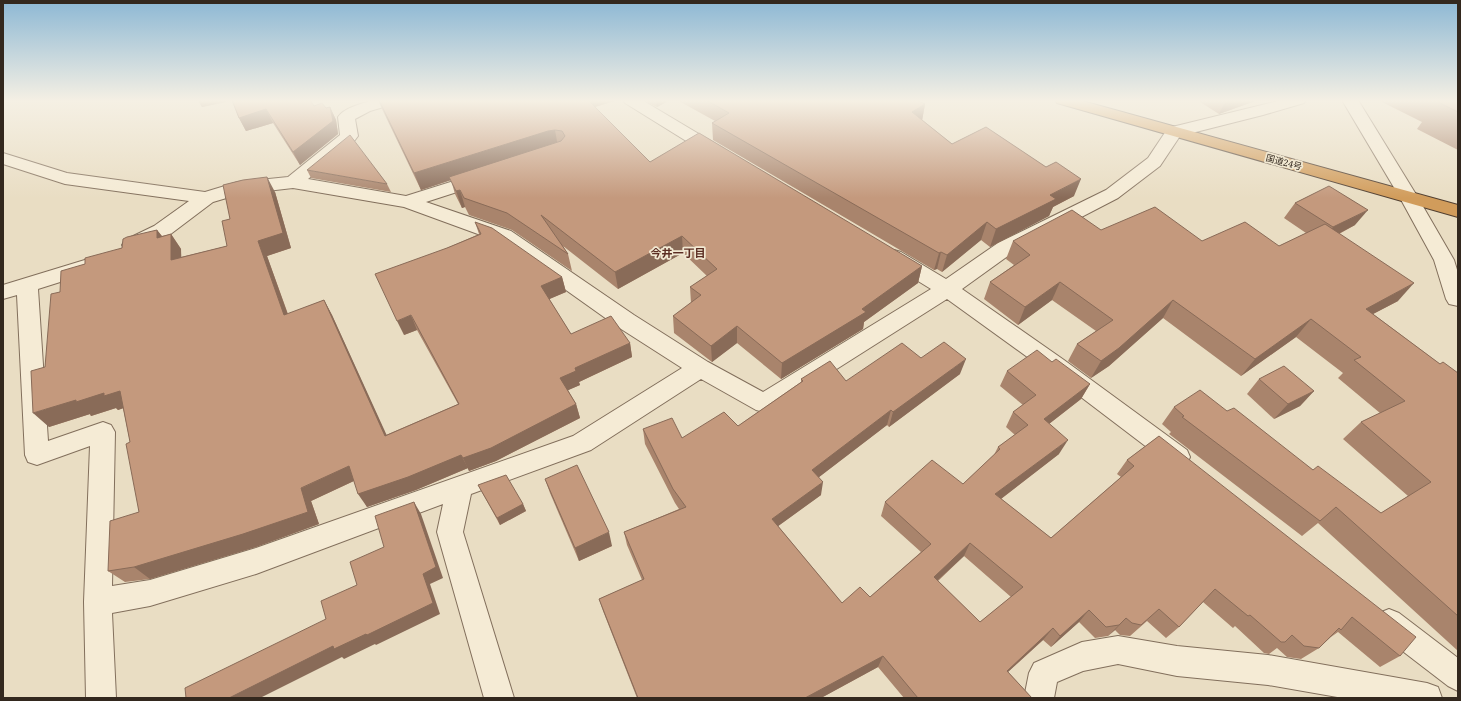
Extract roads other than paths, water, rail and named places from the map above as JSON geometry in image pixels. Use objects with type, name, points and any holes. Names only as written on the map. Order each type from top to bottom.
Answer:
[{"type":"highway","name":"国道24号","points":[[1177,133],[1458,211]]},
{"type":"street","points":[[293,182],[349,136],[348,133]]},
{"type":"street","points":[[685,133],[730,160]]},
{"type":"street","points":[[3,292],[27,286],[91,265],[161,231],[206,198],[238,188],[293,182],[407,202],[504,236],[626,321],[700,368],[764,403],[947,289],[1005,248],[1112,194],[1154,162],[1174,133]]},
{"type":"street","points":[[1370,133],[1444,260],[1456,299]]},
{"type":"street","points":[[3,158],[65,178],[206,198]]},
{"type":"street","points":[[407,202],[497,173]]},
{"type":"street","points":[[879,249],[947,289],[1056,366],[1155,439],[1198,473]]},
{"type":"street","points":[[27,286],[37,456],[103,432],[98,602],[101,698]]},
{"type":"street","points":[[98,602],[150,593],[256,561],[582,443],[700,368]]},
{"type":"street","points":[[460,487],[450,532],[499,698]]},
{"type":"street","points":[[1371,609],[1458,676]]},
{"type":"street","points":[[1040,698],[1044,673],[1082,657],[1118,650],[1177,661],[1268,670],[1427,698]]},
{"type":"district","name":"今井一丁目","points":[[678,252]]}]
